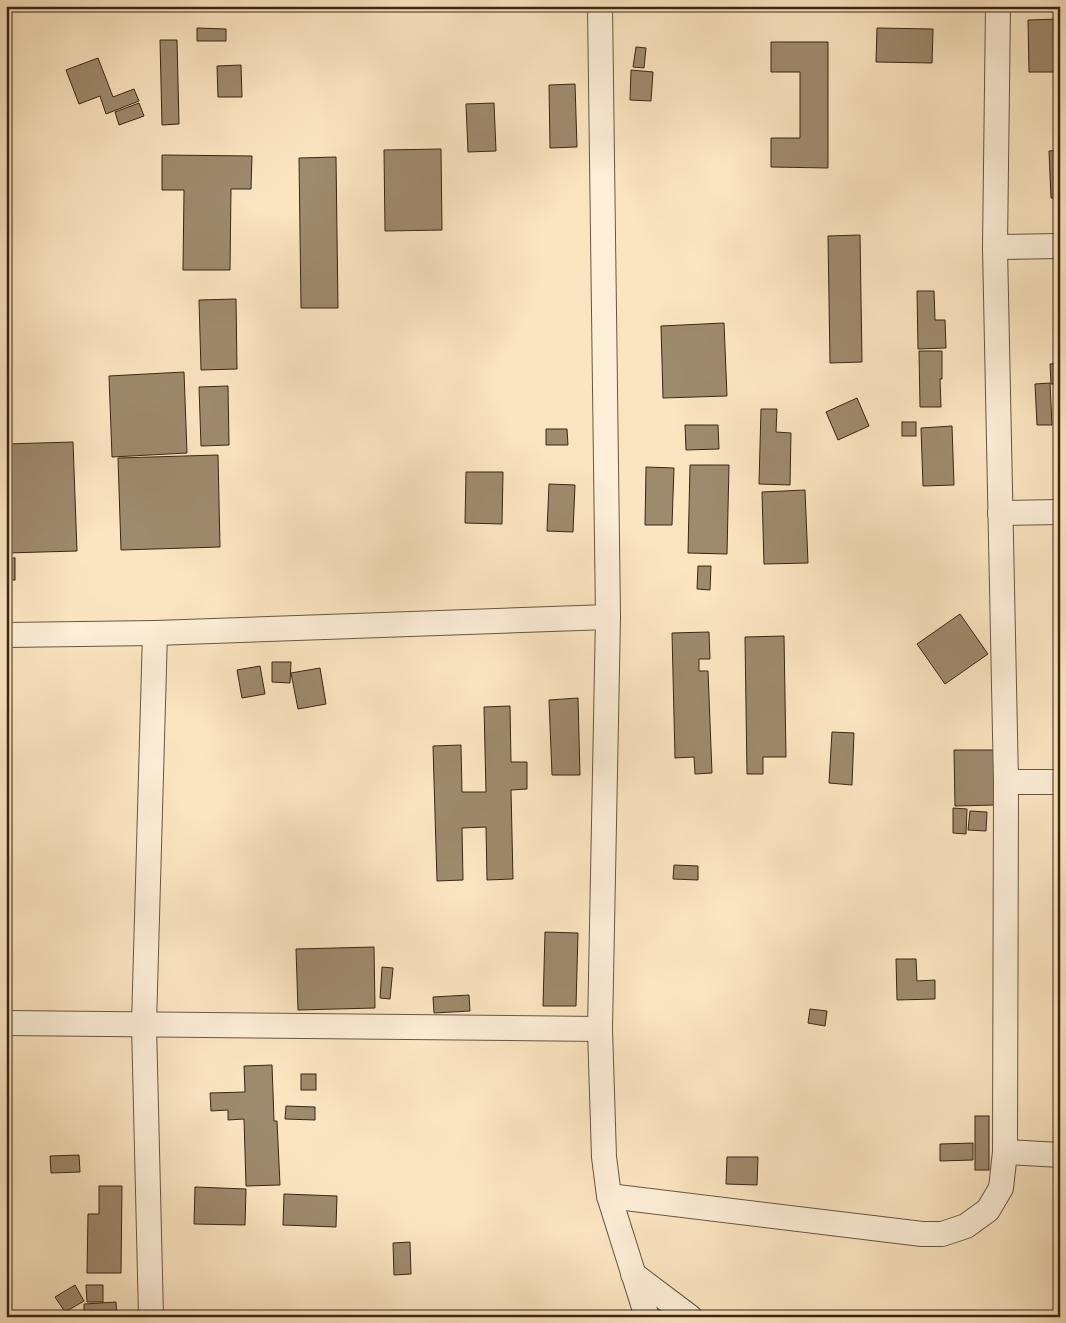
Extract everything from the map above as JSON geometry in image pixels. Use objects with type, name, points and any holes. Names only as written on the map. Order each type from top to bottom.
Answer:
[{"type":"street","points":[[600,6],[608,617],[600,1029],[604,1157],[609,1196],[647,1317]]},
{"type":"street","points":[[609,1196],[922,1234],[942,1234],[966,1226],[988,1210],[1001,1188],[1005,1152],[1006,782],[995,247],[998,6]]},
{"type":"street","points":[[995,247],[1060,246]]},
{"type":"street","points":[[1000,513],[1060,512]]},
{"type":"street","points":[[6,635],[608,617]]},
{"type":"street","points":[[151,1317],[144,1024],[155,632]]},
{"type":"street","points":[[1006,782],[1060,782]]},
{"type":"street","points":[[6,1023],[600,1029]]},
{"type":"street","points":[[1005,1152],[1060,1155]]},
{"type":"street","points":[[633,1274],[690,1317]]},
{"type":"building","points":[[1060,19],[1060,72],[1029,72],[1028,20]]},
{"type":"building","points":[[197,28],[226,29],[226,41],[197,41]]},
{"type":"building","points":[[877,28],[933,29],[932,63],[876,62]]},
{"type":"building","points":[[160,40],[177,40],[179,124],[162,125]]},
{"type":"building","points":[[771,42],[828,42],[828,168],[771,167],[771,138],[800,138],[800,72],[771,72]]},
{"type":"building","points":[[636,47],[646,48],[644,68],[633,67]]},
{"type":"building","points":[[98,58],[113,97],[134,89],[139,101],[106,114],[100,96],[79,104],[66,70]]},
{"type":"building","points":[[241,65],[242,97],[218,97],[217,66]]},
{"type":"building","points":[[631,70],[653,72],[651,101],[630,100]]},
{"type":"building","points":[[575,84],[577,147],[550,148],[549,85]]},
{"type":"building","points":[[139,103],[144,116],[119,125],[115,112]]},
{"type":"building","points":[[494,103],[496,151],[468,152],[466,104]]},
{"type":"building","points":[[441,149],[442,230],[385,231],[384,150]]},
{"type":"building","points":[[1060,150],[1060,198],[1051,198],[1049,151]]},
{"type":"building","points":[[162,155],[252,156],[251,189],[231,189],[230,270],[183,270],[184,190],[162,190]]},
{"type":"building","points":[[336,157],[338,308],[301,308],[299,158]]},
{"type":"building","points":[[860,235],[862,362],[830,363],[828,236]]},
{"type":"building","points":[[917,291],[934,291],[935,320],[945,320],[946,348],[918,349]]},
{"type":"building","points":[[236,299],[237,369],[201,370],[199,300]]},
{"type":"building","points":[[724,323],[727,396],[663,398],[661,326]]},
{"type":"building","points":[[919,351],[942,351],[941,407],[920,407]]},
{"type":"building","points":[[1060,363],[1060,384],[1051,384],[1050,364]]},
{"type":"building","points":[[184,372],[187,453],[112,457],[109,376]]},
{"type":"building","points":[[1050,383],[1052,425],[1037,425],[1035,384]]},
{"type":"building","points":[[228,386],[229,445],[201,446],[199,387]]},
{"type":"building","points":[[857,398],[869,426],[838,440],[826,412]]},
{"type":"building","points":[[761,409],[777,409],[776,432],[791,433],[790,485],[759,484]]},
{"type":"building","points":[[902,422],[916,422],[916,436],[902,436]]},
{"type":"building","points":[[1059,423],[1060,423],[1060,487]]},
{"type":"building","points":[[685,425],[718,425],[719,449],[686,450]]},
{"type":"building","points":[[952,426],[954,485],[923,486],[921,428]]},
{"type":"building","points":[[546,429],[567,429],[568,445],[546,445]]},
{"type":"building","points":[[73,442],[77,551],[6,553],[6,444]]},
{"type":"building","points":[[218,455],[220,547],[121,550],[118,458]]},
{"type":"building","points":[[690,465],[729,465],[727,554],[688,553]]},
{"type":"building","points":[[646,467],[674,468],[672,525],[645,525]]},
{"type":"building","points":[[466,472],[503,472],[502,524],[465,523]]},
{"type":"building","points":[[549,484],[575,485],[573,532],[547,531]]},
{"type":"building","points":[[805,490],[808,563],[764,564],[762,492]]},
{"type":"building","points":[[6,558],[15,558],[15,580],[6,580]]},
{"type":"building","points":[[698,566],[711,566],[710,590],[697,589]]},
{"type":"building","points":[[960,614],[988,654],[945,684],[917,644]]},
{"type":"building","points":[[709,632],[710,659],[699,659],[699,671],[708,671],[712,773],[695,774],[694,757],[675,758],[672,633]]},
{"type":"building","points":[[784,636],[786,757],[763,757],[763,774],[747,774],[745,637]]},
{"type":"building","points":[[272,662],[291,662],[290,683],[272,682]]},
{"type":"building","points":[[260,666],[265,694],[242,698],[237,670]]},
{"type":"building","points":[[320,668],[326,704],[298,709],[291,673]]},
{"type":"building","points":[[578,698],[580,775],[552,775],[549,700]]},
{"type":"building","points":[[510,706],[511,762],[527,762],[527,789],[511,790],[513,879],[487,880],[486,827],[462,828],[463,880],[437,881],[433,746],[461,745],[462,792],[486,792],[484,707]]},
{"type":"building","points":[[832,732],[854,733],[852,785],[829,783]]},
{"type":"building","points":[[954,750],[994,750],[995,805],[955,806]]},
{"type":"building","points":[[953,808],[967,809],[966,834],[953,833]]},
{"type":"building","points":[[970,811],[987,812],[986,831],[968,830]]},
{"type":"building","points":[[674,865],[698,866],[698,880],[673,879]]},
{"type":"building","points":[[545,932],[578,933],[576,1006],[543,1006]]},
{"type":"building","points":[[374,947],[375,1008],[298,1010],[296,949]]},
{"type":"building","points":[[896,959],[916,959],[917,981],[935,980],[935,999],[897,1000]]},
{"type":"building","points":[[382,967],[393,968],[390,999],[380,998]]},
{"type":"building","points":[[469,995],[470,1011],[434,1013],[433,997]]},
{"type":"building","points":[[810,1009],[827,1011],[825,1026],[808,1023]]},
{"type":"building","points":[[272,1065],[274,1121],[277,1121],[280,1185],[246,1186],[244,1119],[228,1120],[228,1110],[211,1111],[210,1093],[245,1092],[244,1066]]},
{"type":"building","points":[[301,1074],[316,1074],[316,1090],[301,1090]]},
{"type":"building","points":[[286,1106],[315,1107],[315,1120],[285,1119]]},
{"type":"building","points":[[975,1116],[989,1116],[989,1170],[975,1170]]},
{"type":"building","points":[[973,1143],[973,1160],[940,1161],[940,1144]]},
{"type":"building","points":[[79,1155],[80,1172],[51,1173],[50,1156]]},
{"type":"building","points":[[727,1157],[758,1157],[757,1185],[726,1184]]},
{"type":"building","points":[[99,1186],[122,1186],[121,1273],[87,1273],[88,1214],[99,1214]]},
{"type":"building","points":[[195,1187],[246,1189],[245,1225],[194,1224]]},
{"type":"building","points":[[284,1194],[337,1196],[336,1227],[283,1225]]},
{"type":"building","points":[[410,1242],[411,1274],[394,1275],[393,1243]]},
{"type":"building","points":[[75,1285],[84,1301],[65,1312],[55,1297]]},
{"type":"building","points":[[86,1285],[103,1285],[103,1302],[87,1302]]},
{"type":"building","points":[[116,1302],[117,1317],[84,1317],[84,1304]]},
{"type":"building","points":[[247,1315],[277,1315],[277,1317],[247,1317]]}]
